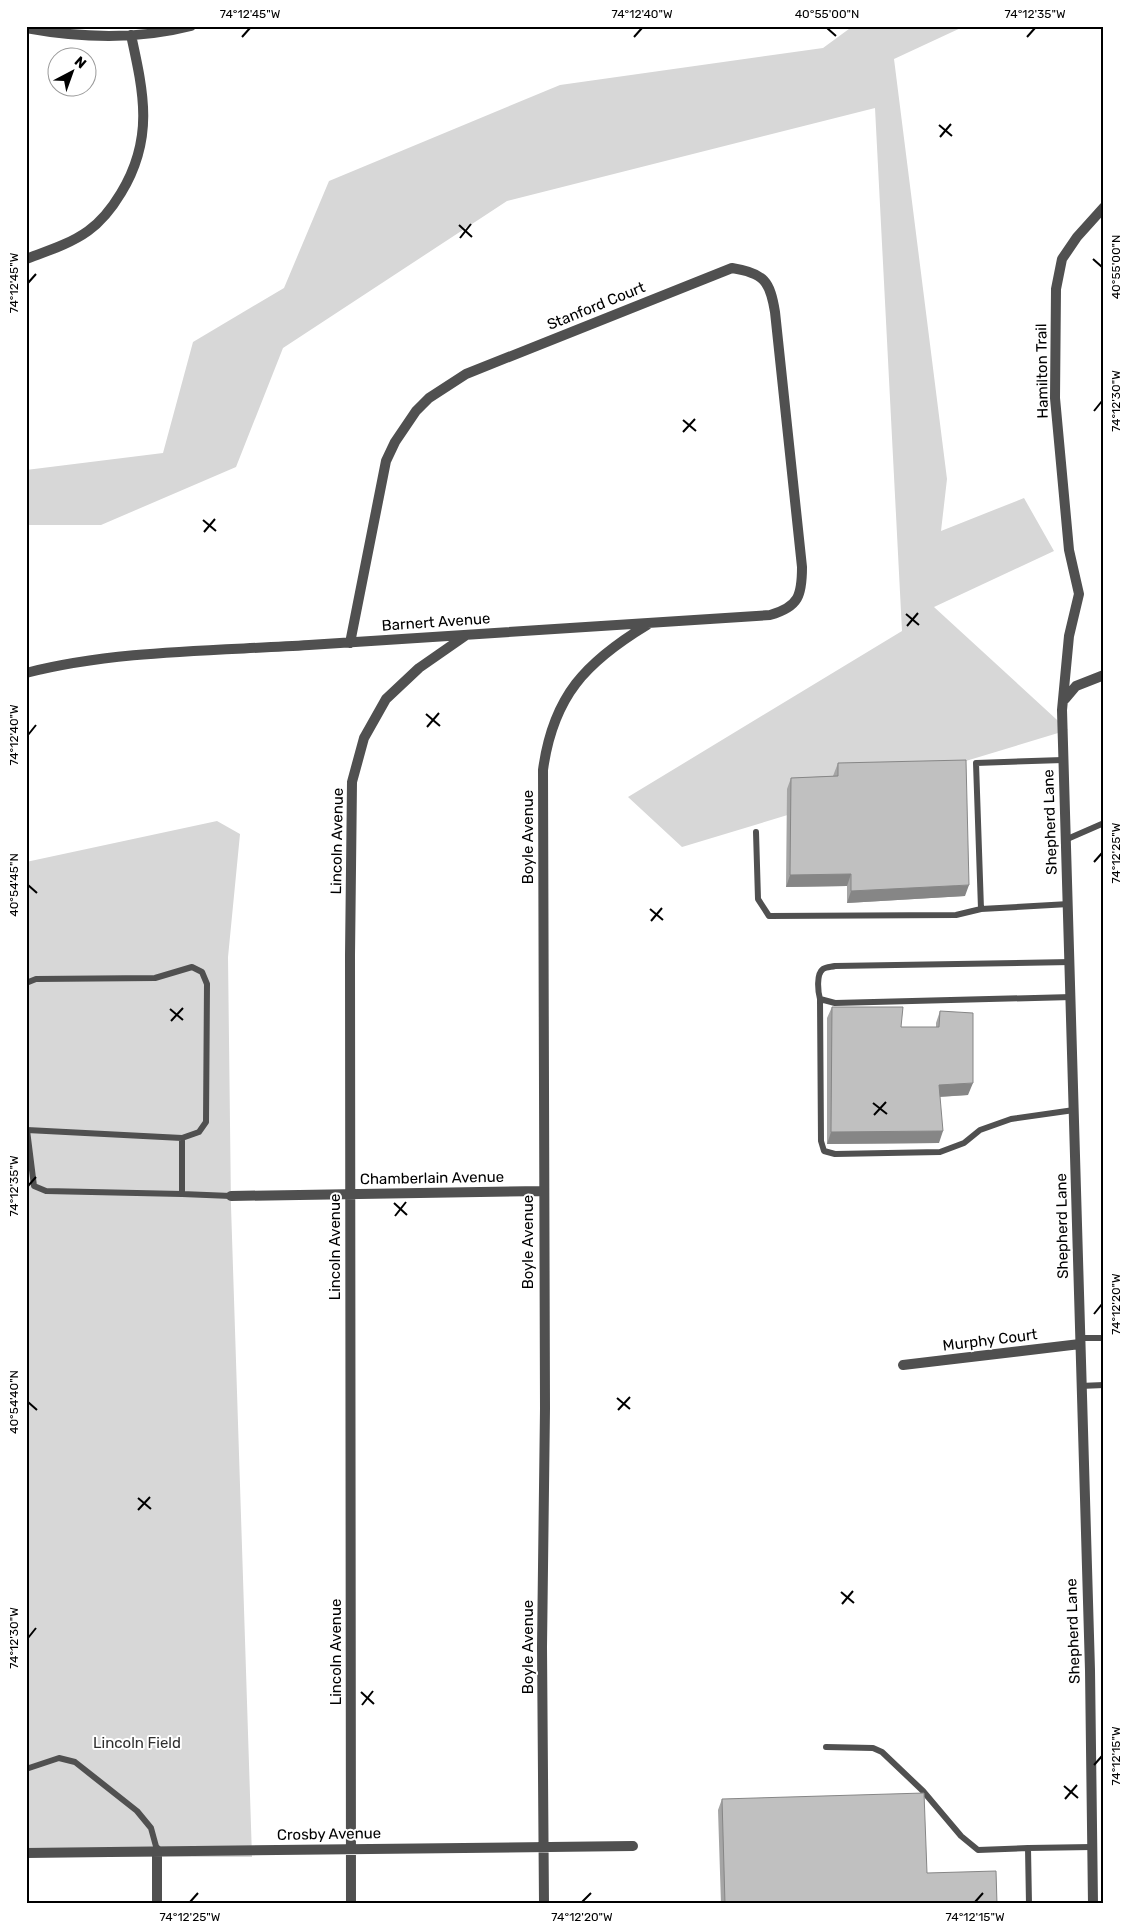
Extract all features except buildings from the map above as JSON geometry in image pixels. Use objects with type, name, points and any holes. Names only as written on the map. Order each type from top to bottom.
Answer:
[{"type":"street","points":[[26,28],[91,36],[131,35],[190,26]]},
{"type":"street","points":[[26,259],[74,239],[102,220],[114,205],[137,162],[143,119],[143,87],[131,35]]},
{"type":"street","name":"Hamilton Trail","points":[[1069,550],[1055,398],[1056,289],[1062,260],[1077,237],[1104,207]]},
{"type":"street","name":"Stanford Court","points":[[350,643],[386,461],[405,425],[429,398],[466,374],[732,268],[749,271],[762,277],[770,288],[773,298],[800,553]]},
{"type":"street","name":"Shepherd Lane","points":[[1069,550],[1079,594],[1069,636],[1062,710],[1065,840],[1072,998],[1080,1386],[1090,1670],[1093,1904]]},
{"type":"street","name":"Barnert Avenue","points":[[26,672],[76,662],[770,615],[784,611],[796,602],[802,587],[800,553]]},
{"type":"street","name":"Boyle Avenue","points":[[544,1904],[543,770],[546,746],[559,709],[581,675],[621,640],[650,623]]},
{"type":"street","name":"Lincoln Avenue","points":[[352,1904],[350,1194],[352,782],[364,738],[386,699],[419,668],[466,635]]},
{"type":"street","points":[[1064,700],[1076,686],[1104,675]]},
{"type":"street","name":"Chamberlain Avenue","points":[[231,1196],[543,1191]]},
{"type":"street","name":"Murphy Court","points":[[903,1365],[1080,1341]]},
{"type":"street","name":"Crosby Avenue","points":[[26,1853],[633,1846]]},
{"type":"street","points":[[157,1850],[157,1904]]},
{"type":"lane","points":[[981,909],[976,763],[1063,760]]},
{"type":"lane","points":[[1065,840],[1104,823]]},
{"type":"lane","points":[[756,832],[758,899],[769,916],[956,915],[981,909],[1069,904]]},
{"type":"lane","points":[[1071,962],[835,966],[823,968],[819,973],[821,1141],[824,1151],[835,1154],[940,1152],[964,1142],[980,1130],[1011,1120],[1074,1110]]},
{"type":"lane","points":[[26,983],[36,980],[155,978],[192,967],[202,972],[207,984],[206,1122],[199,1132],[182,1138],[26,1130],[34,1186],[46,1192],[231,1196]]},
{"type":"lane","points":[[820,999],[835,1003],[1072,998]]},
{"type":"lane","points":[[182,1138],[182,1194]]},
{"type":"lane","points":[[1080,1341],[1104,1338]]},
{"type":"lane","points":[[1080,1386],[1104,1386]]},
{"type":"lane","points":[[826,1747],[873,1748],[882,1752],[923,1791],[960,1836],[978,1850],[1092,1847]]},
{"type":"lane","points":[[26,1769],[60,1758],[75,1762],[137,1811],[151,1828],[157,1850]]},
{"type":"lane","points":[[1028,1848],[1029,1904]]},
{"type":"green space","points":[[853,26],[965,26],[894,59],[947,479],[941,531],[1024,498],[1054,551],[934,607],[1068,730],[682,847],[628,797],[902,631],[875,108],[507,201],[283,348],[236,467],[101,525],[26,525],[26,470],[163,453],[193,342],[284,288],[329,181],[560,85],[823,48]]},
{"type":"green space","name":"Lincoln Field","points":[[217,821],[240,834],[228,957],[231,1206],[252,1857],[26,1857],[26,862]]}]
